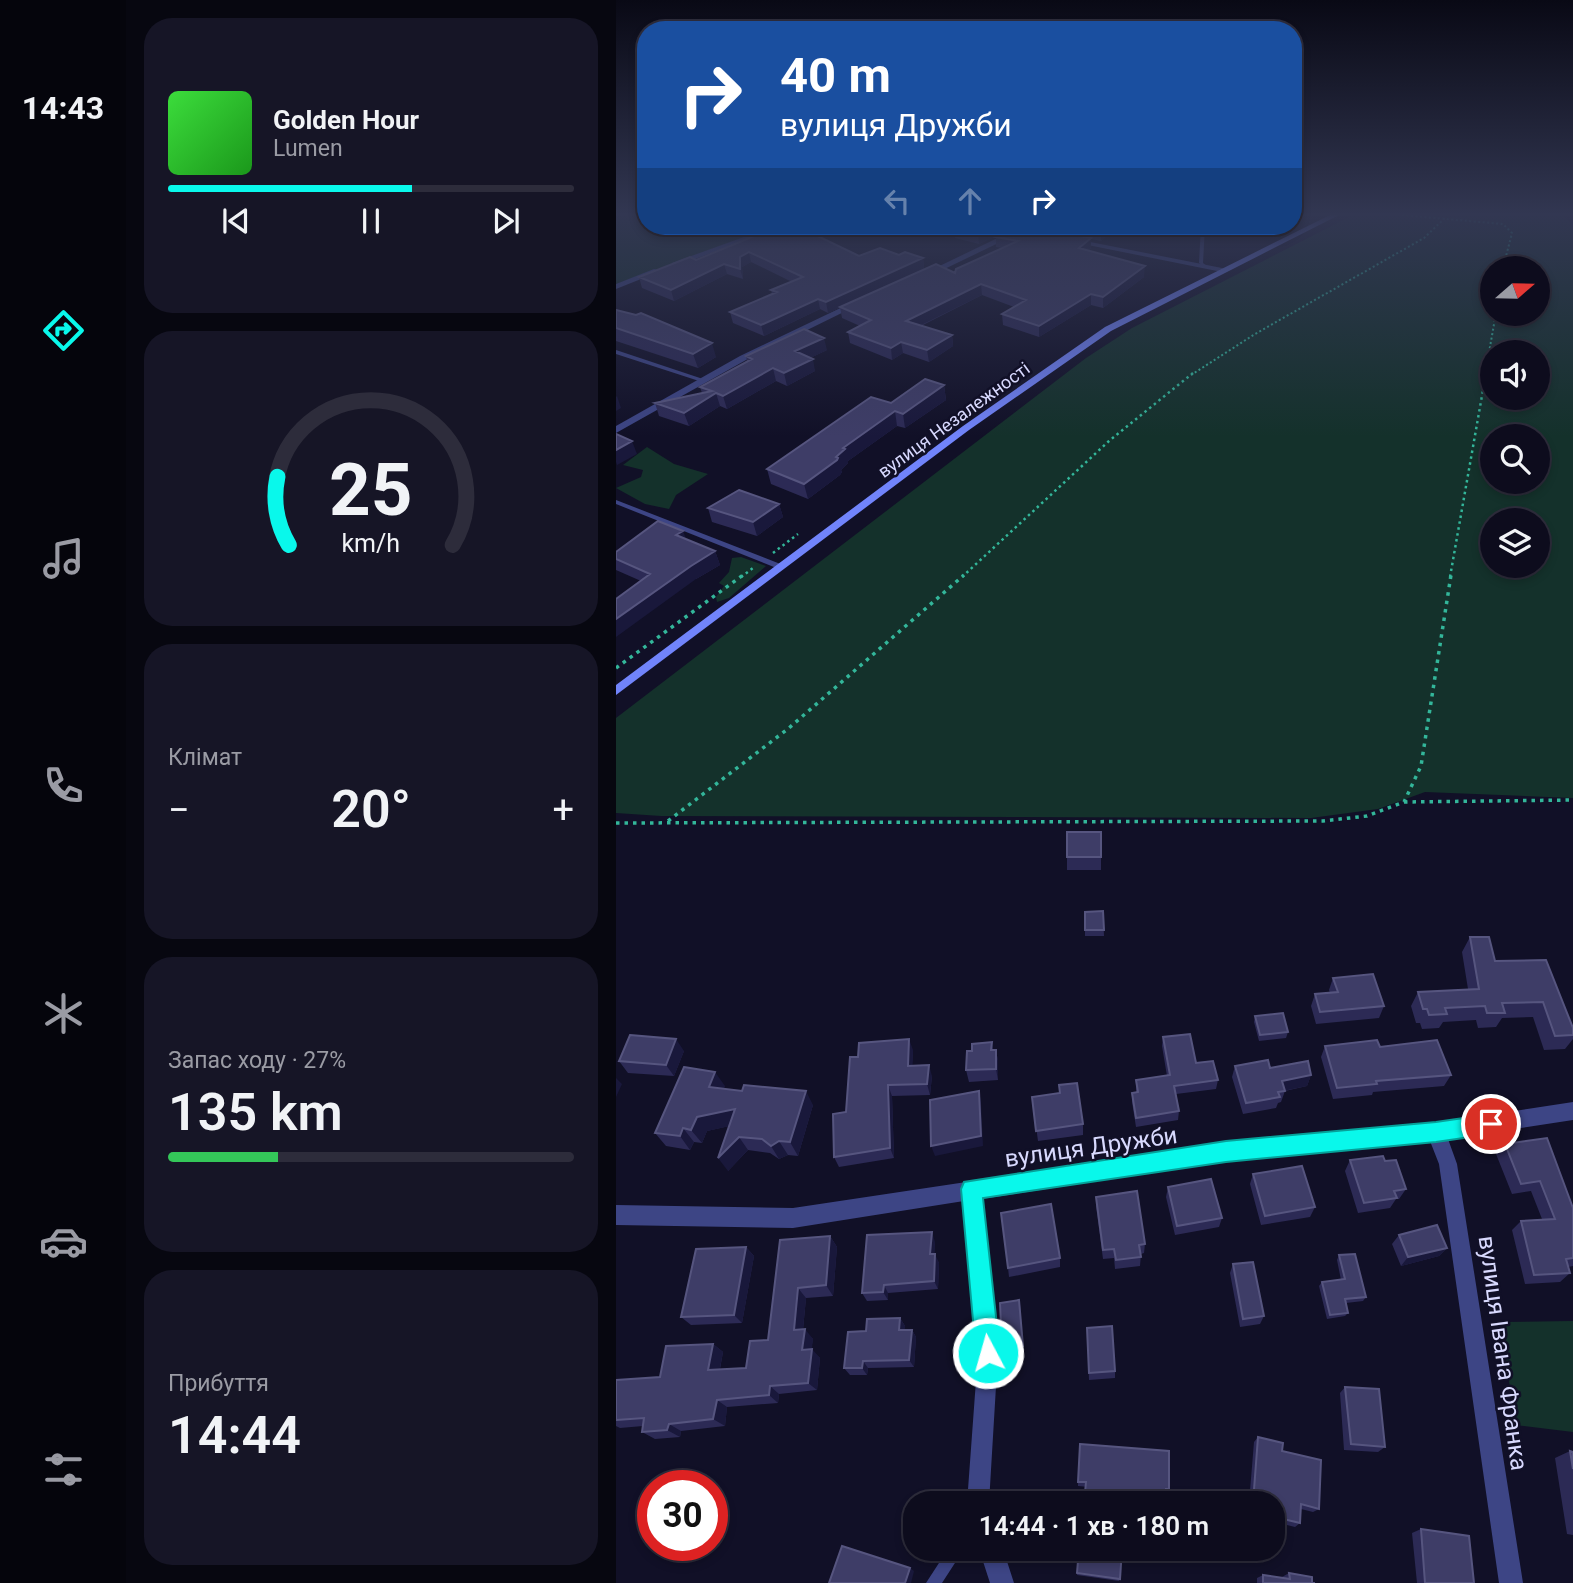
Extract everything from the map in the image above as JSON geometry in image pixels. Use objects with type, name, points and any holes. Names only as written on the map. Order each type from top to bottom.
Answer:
[{"type":"street","name":"вулиця Незалежності","points":[[616,691],[966,428],[1108,329],[1186,289]]},
{"type":"street","points":[[616,430],[701,380],[871,298]]},
{"type":"street","name":"вулиця Дружби","points":[[616,1215],[793,1218],[1226,1152],[1436,1132],[1573,1111]]},
{"type":"street","name":"вулиця Івана Франка","points":[[1436,1132],[1448,1164],[1511,1583]]},
{"type":"street","points":[[972,1189],[988,1353],[979,1491]]},
{"type":"street","points":[[994,1561],[1002,1583]]},
{"type":"lane","points":[[616,352],[701,380]]},
{"type":"lane","points":[[616,502],[781,567]]},
{"type":"lane","points":[[933,1583],[949,1561]]},
{"type":"path","points":[[667,823],[820,702],[923,613],[1109,442],[1187,377],[1334,289]]},
{"type":"path","points":[[1404,802],[1421,766],[1428,706],[1494,326]]},
{"type":"path","points":[[616,823],[1323,821],[1367,817],[1404,802],[1573,800]]},
{"type":"green space","points":[[1209,289],[1480,289],[1480,326],[1550,326],[1550,289],[1573,289],[1573,798],[1425,792],[1378,809],[1311,818],[661,816],[616,813],[616,718],[1086,358],[1132,328]]},
{"type":"green space","points":[[647,447],[674,464],[708,474],[676,495],[669,509],[645,504],[616,488],[641,477],[643,470],[623,465]]},
{"type":"green space","points":[[741,557],[766,566],[729,598],[717,602],[716,597],[724,586],[719,583],[729,572],[732,558]]},
{"type":"green space","points":[[1573,1321],[1573,1432],[1515,1425],[1501,1322]]},
{"type":"building","points":[[855,289],[826,302],[818,299],[761,325],[730,312],[777,292],[771,290]]},
{"type":"building","points":[[880,289],[971,289],[906,321],[952,335],[927,350],[901,342],[891,348],[848,332],[871,320],[840,307]]},
{"type":"building","points":[[995,289],[1114,289],[1103,297],[1091,294],[1039,326],[1002,314],[1026,300]]},
{"type":"building","points":[[616,310],[636,315],[641,313],[712,343],[693,354],[616,328]]},
{"type":"building","points":[[804,329],[824,338],[795,351],[813,359],[784,373],[773,368],[723,396],[716,393],[684,413],[655,403],[712,391],[700,387],[752,359],[746,356]]},
{"type":"building","points":[[925,379],[944,385],[903,414],[895,411],[843,448],[845,449],[836,457],[837,460],[804,484],[767,469],[871,397],[891,403]]},
{"type":"building","points":[[616,434],[632,441],[616,450]]},
{"type":"building","points":[[739,490],[779,504],[753,522],[708,508]]},
{"type":"building","points":[[658,521],[683,531],[676,535],[715,551],[616,619],[616,599],[650,574],[616,559],[616,552]]},
{"type":"building","points":[[1067,832],[1101,832],[1101,857],[1067,857]]},
{"type":"building","points":[[1103,911],[1104,930],[1085,930],[1085,912]]},
{"type":"building","points":[[1470,937],[1489,937],[1495,961],[1546,960],[1573,1028],[1573,1035],[1555,1036],[1543,1002],[1502,1003],[1505,1013],[1487,1013],[1485,1006],[1445,1008],[1447,1014],[1429,1015],[1427,1009],[1423,1009],[1418,992],[1479,989]]},
{"type":"building","points":[[1373,974],[1384,1006],[1320,1012],[1315,994],[1338,992],[1333,978]]},
{"type":"building","points":[[1283,1013],[1288,1032],[1260,1035],[1255,1016]]},
{"type":"building","points":[[1190,1034],[1196,1063],[1213,1061],[1218,1080],[1174,1086],[1179,1111],[1136,1118],[1132,1093],[1138,1092],[1136,1080],[1170,1075],[1163,1037]]},
{"type":"building","points":[[630,1035],[676,1039],[666,1065],[619,1061]]},
{"type":"building","points":[[909,1039],[908,1066],[929,1065],[927,1084],[888,1085],[890,1148],[834,1157],[833,1114],[846,1112],[850,1057],[858,1057],[859,1043]]},
{"type":"building","points":[[1377,1040],[1380,1047],[1437,1040],[1451,1075],[1376,1081],[1377,1084],[1337,1088],[1325,1046]]},
{"type":"building","points":[[992,1042],[991,1050],[996,1050],[996,1069],[966,1070],[967,1051],[972,1051],[972,1044]]},
{"type":"building","points":[[1268,1060],[1270,1068],[1308,1061],[1311,1075],[1282,1081],[1285,1091],[1278,1092],[1280,1097],[1246,1103],[1235,1066]]},
{"type":"building","points":[[684,1067],[715,1072],[709,1087],[742,1091],[744,1085],[806,1091],[790,1142],[779,1141],[771,1146],[762,1139],[739,1137],[718,1158],[735,1109],[697,1117],[691,1130],[683,1128],[680,1136],[655,1133]]},
{"type":"building","points":[[1077,1083],[1083,1124],[1036,1131],[1032,1097],[1060,1093],[1059,1085]]},
{"type":"building","points":[[979,1091],[981,1136],[931,1146],[930,1100]]},
{"type":"building","points":[[1547,1138],[1573,1208],[1573,1258],[1566,1259],[1570,1273],[1534,1275],[1521,1221],[1555,1219],[1540,1181],[1521,1184],[1505,1144]]},
{"type":"building","points":[[1383,1156],[1385,1161],[1396,1160],[1406,1189],[1394,1191],[1397,1198],[1364,1203],[1350,1160]]},
{"type":"building","points":[[1302,1166],[1315,1207],[1265,1216],[1253,1174]]},
{"type":"building","points":[[1211,1179],[1222,1218],[1177,1226],[1168,1187]]},
{"type":"building","points":[[1137,1191],[1145,1244],[1139,1245],[1141,1257],[1116,1260],[1114,1249],[1103,1250],[1096,1197]]},
{"type":"building","points":[[1051,1204],[1060,1258],[1008,1268],[1001,1213]]},
{"type":"building","points":[[1437,1225],[1447,1248],[1408,1257],[1399,1235]]},
{"type":"building","points":[[932,1232],[930,1254],[935,1254],[934,1281],[884,1285],[883,1292],[862,1293],[867,1235]]},
{"type":"building","points":[[830,1236],[826,1285],[798,1288],[794,1330],[805,1329],[802,1350],[812,1349],[808,1383],[770,1386],[769,1395],[717,1400],[713,1419],[669,1424],[667,1430],[642,1432],[644,1418],[616,1420],[616,1380],[660,1377],[666,1346],[713,1344],[708,1370],[746,1368],[750,1341],[768,1340],[780,1240]]},
{"type":"building","points":[[746,1247],[734,1315],[681,1317],[696,1249]]},
{"type":"building","points":[[1355,1254],[1366,1297],[1345,1299],[1348,1313],[1330,1315],[1322,1282],[1345,1279],[1339,1255]]},
{"type":"building","points":[[1253,1262],[1264,1316],[1243,1319],[1233,1264]]},
{"type":"building","points":[[1019,1300],[1023,1346],[1002,1348],[1000,1303]]},
{"type":"building","points":[[900,1318],[899,1330],[912,1330],[909,1360],[863,1361],[862,1368],[844,1368],[848,1332],[866,1331],[867,1319]]},
{"type":"building","points":[[1112,1326],[1115,1371],[1089,1373],[1087,1328]]},
{"type":"building","points":[[1345,1387],[1379,1389],[1385,1447],[1351,1444]]},
{"type":"building","points":[[1258,1437],[1283,1443],[1282,1451],[1321,1460],[1319,1509],[1301,1504],[1300,1523],[1285,1519],[1285,1491],[1254,1491]]},
{"type":"building","points":[[1080,1444],[1169,1451],[1169,1489],[1166,1491],[1085,1491],[1086,1482],[1078,1482]]},
{"type":"building","points":[[1421,1529],[1469,1536],[1474,1583],[1425,1583]]},
{"type":"building","points":[[842,1546],[910,1568],[905,1583],[829,1583]]},
{"type":"building","points":[[1078,1561],[1121,1561],[1120,1579],[1077,1573]]},
{"type":"building","points":[[1289,1573],[1312,1577],[1312,1583],[1263,1583],[1263,1575],[1290,1579]]},
{"type":"route","points":[[988,1353],[972,1189],[1226,1152],[1436,1132],[1491,1124]]}]
